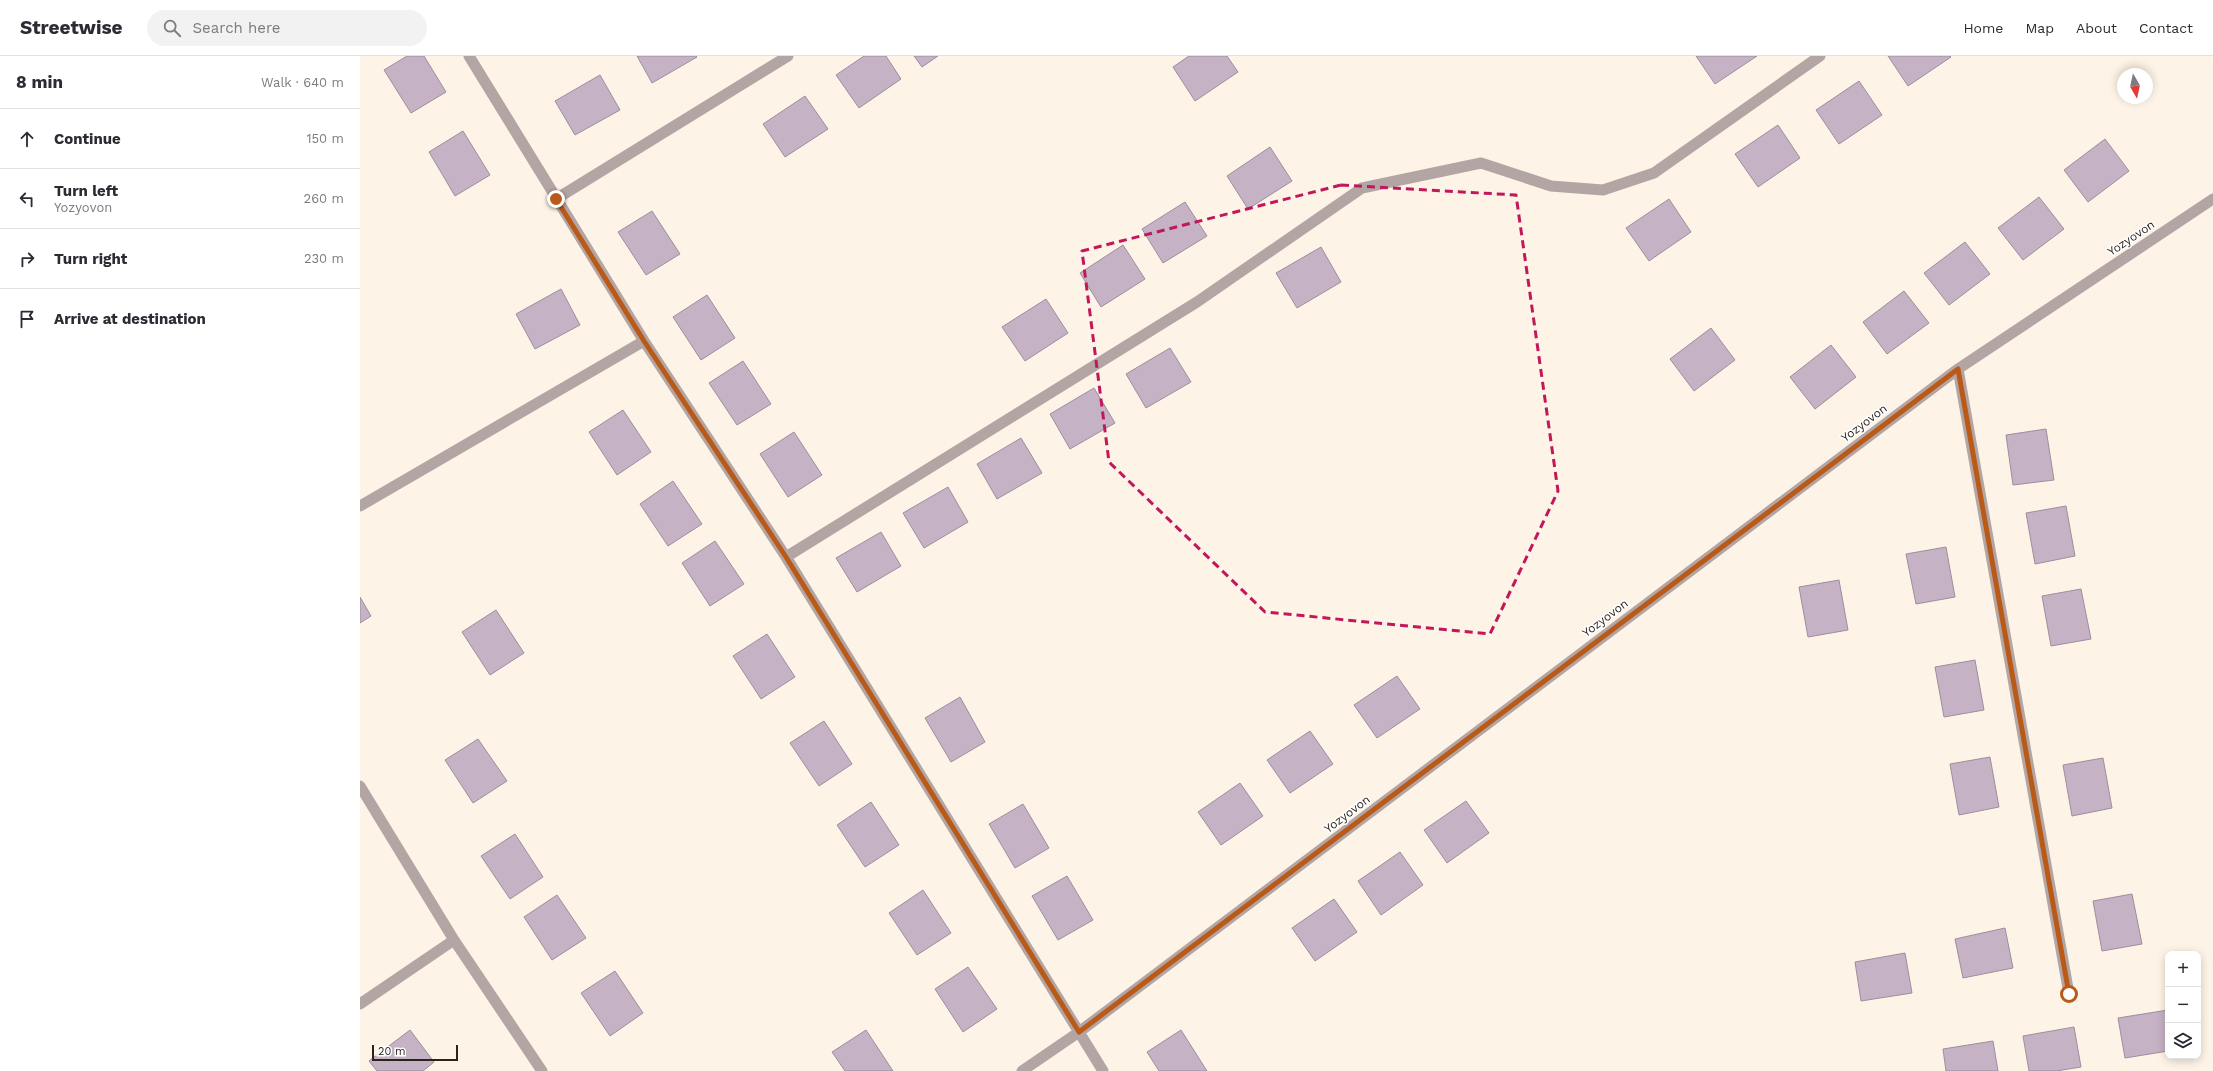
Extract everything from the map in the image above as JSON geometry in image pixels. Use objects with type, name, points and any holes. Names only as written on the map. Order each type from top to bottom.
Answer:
[{"type":"street","points":[[469,56],[644,341],[786,557],[1103,1071]]},
{"type":"street","points":[[556,199],[788,56]]},
{"type":"street","points":[[786,557],[1197,302],[1362,188],[1481,163],[1551,186],[1603,190],[1654,173],[1820,56]]},
{"type":"street","name":"Yozyovon","points":[[1022,1071],[1079,1032],[1958,369],[2213,199]]},
{"type":"street","points":[[360,506],[644,341]]},
{"type":"street","points":[[1958,369],[2069,994]]},
{"type":"street","points":[[360,786],[454,940],[542,1071]]},
{"type":"street","points":[[360,1004],[454,940]]},
{"type":"highlighted area","points":[[1341,185],[1516,195],[1558,491],[1490,634],[1265,612],[1109,462],[1082,251]]},
{"type":"building","points":[[407,56],[424,56],[446,92],[411,113],[384,70]]},
{"type":"building","points":[[637,56],[696,56],[697,57],[652,83]]},
{"type":"building","points":[[864,56],[886,56],[901,79],[859,108],[836,75]]},
{"type":"building","points":[[914,56],[938,56],[922,67]]},
{"type":"building","points":[[1189,56],[1227,56],[1238,72],[1195,101],[1173,67]]},
{"type":"building","points":[[1696,56],[1757,56],[1715,84]]},
{"type":"building","points":[[1888,56],[1950,56],[1951,57],[1908,86]]},
{"type":"building","points":[[600,75],[620,110],[575,135],[555,101]]},
{"type":"building","points":[[1859,81],[1882,115],[1839,144],[1816,110]]},
{"type":"building","points":[[805,96],[828,129],[785,157],[763,124]]},
{"type":"building","points":[[1778,125],[1800,158],[1758,187],[1735,154]]},
{"type":"building","points":[[463,131],[490,175],[455,196],[429,152]]},
{"type":"building","points":[[2105,139],[2129,171],[2088,202],[2064,170]]},
{"type":"building","points":[[1270,147],[1292,181],[1248,209],[1227,176]]},
{"type":"building","points":[[2039,197],[2064,229],[2023,260],[1998,228]]},
{"type":"building","points":[[1669,199],[1691,232],[1649,261],[1626,228]]},
{"type":"building","points":[[1185,202],[1207,236],[1163,263],[1142,229]]},
{"type":"building","points":[[652,211],[680,254],[646,275],[618,232]]},
{"type":"building","points":[[1965,242],[1990,274],[1949,305],[1924,273]]},
{"type":"building","points":[[1123,245],[1145,279],[1101,307],[1080,273]]},
{"type":"building","points":[[1321,247],[1341,282],[1297,308],[1276,273]]},
{"type":"building","points":[[561,289],[580,325],[535,349],[516,314]]},
{"type":"building","points":[[1904,291],[1929,323],[1887,354],[1863,322]]},
{"type":"building","points":[[707,295],[735,338],[701,360],[673,317]]},
{"type":"building","points":[[1046,299],[1068,333],[1025,361],[1002,327]]},
{"type":"building","points":[[1711,328],[1735,360],[1694,391],[1670,359]]},
{"type":"building","points":[[1831,345],[1856,377],[1815,409],[1790,377]]},
{"type":"building","points":[[1170,348],[1191,382],[1146,408],[1126,374]]},
{"type":"building","points":[[743,361],[771,404],[737,425],[709,383]]},
{"type":"building","points":[[1094,388],[1115,423],[1070,449],[1050,414]]},
{"type":"building","points":[[623,410],[651,452],[617,475],[589,432]]},
{"type":"building","points":[[2046,429],[2054,480],[2013,485],[2006,435]]},
{"type":"building","points":[[794,432],[822,475],[788,497],[760,454]]},
{"type":"building","points":[[1021,438],[1042,473],[997,499],[977,464]]},
{"type":"building","points":[[673,481],[702,524],[668,546],[640,504]]},
{"type":"building","points":[[948,487],[968,522],[924,548],[903,513]]},
{"type":"building","points":[[2066,506],[2075,556],[2035,564],[2026,513]]},
{"type":"building","points":[[881,532],[901,566],[857,592],[836,558]]},
{"type":"building","points":[[715,541],[744,584],[710,606],[682,563]]},
{"type":"building","points":[[1946,547],[1955,597],[1916,604],[1906,554]]},
{"type":"building","points":[[1839,580],[1848,630],[1808,637],[1799,587]]},
{"type":"building","points":[[2081,589],[2091,639],[2051,646],[2042,596]]},
{"type":"building","points":[[360,597],[371,616],[360,623]]},
{"type":"building","points":[[496,610],[524,653],[490,675],[462,632]]},
{"type":"building","points":[[767,634],[795,677],[761,699],[733,656]]},
{"type":"building","points":[[1975,660],[1984,710],[1944,717],[1935,667]]},
{"type":"building","points":[[1397,676],[1420,709],[1377,738],[1354,705]]},
{"type":"building","points":[[960,697],[985,742],[951,762],[925,718]]},
{"type":"building","points":[[824,721],[852,764],[819,786],[790,743]]},
{"type":"building","points":[[1310,731],[1333,764],[1290,793],[1267,760]]},
{"type":"building","points":[[478,739],[507,781],[473,803],[445,760]]},
{"type":"building","points":[[1990,757],[1999,807],[1959,815],[1950,764]]},
{"type":"building","points":[[2103,758],[2112,808],[2072,816],[2063,765]]},
{"type":"building","points":[[1240,783],[1263,816],[1221,845],[1198,812]]},
{"type":"building","points":[[1466,801],[1489,833],[1447,863],[1424,830]]},
{"type":"building","points":[[871,802],[899,845],[865,867],[837,825]]},
{"type":"building","points":[[1023,804],[1049,848],[1015,868],[989,824]]},
{"type":"building","points":[[515,834],[543,877],[510,899],[481,856]]},
{"type":"building","points":[[1400,852],[1423,885],[1381,915],[1358,881]]},
{"type":"building","points":[[1067,876],[1093,920],[1058,940],[1032,896]]},
{"type":"building","points":[[923,890],[951,933],[917,955],[889,913]]},
{"type":"building","points":[[2132,894],[2142,944],[2102,951],[2093,901]]},
{"type":"building","points":[[557,895],[586,938],[552,960],[524,917]]},
{"type":"building","points":[[1334,899],[1357,932],[1315,961],[1292,928]]},
{"type":"building","points":[[2005,928],[2013,968],[1963,978],[1955,939]]},
{"type":"building","points":[[1905,953],[1912,993],[1861,1001],[1855,962]]},
{"type":"building","points":[[968,967],[997,1009],[963,1032],[935,989]]},
{"type":"building","points":[[615,971],[643,1013],[610,1036],[581,993]]},
{"type":"building","points":[[2165,1010],[2165,1051],[2125,1058],[2118,1018]]},
{"type":"building","points":[[2074,1027],[2081,1067],[2056,1071],[2029,1071],[2023,1036]]},
{"type":"building","points":[[410,1030],[434,1062],[423,1071],[377,1071],[369,1061]]},
{"type":"building","points":[[866,1030],[893,1071],[845,1071],[832,1052]]},
{"type":"building","points":[[1181,1030],[1207,1071],[1159,1071],[1147,1052]]},
{"type":"building","points":[[1993,1041],[1998,1071],[1946,1071],[1943,1049]]},
{"type":"route","points":[[556,199],[644,341],[786,557],[1079,1032],[1958,369],[2069,994]]}]
